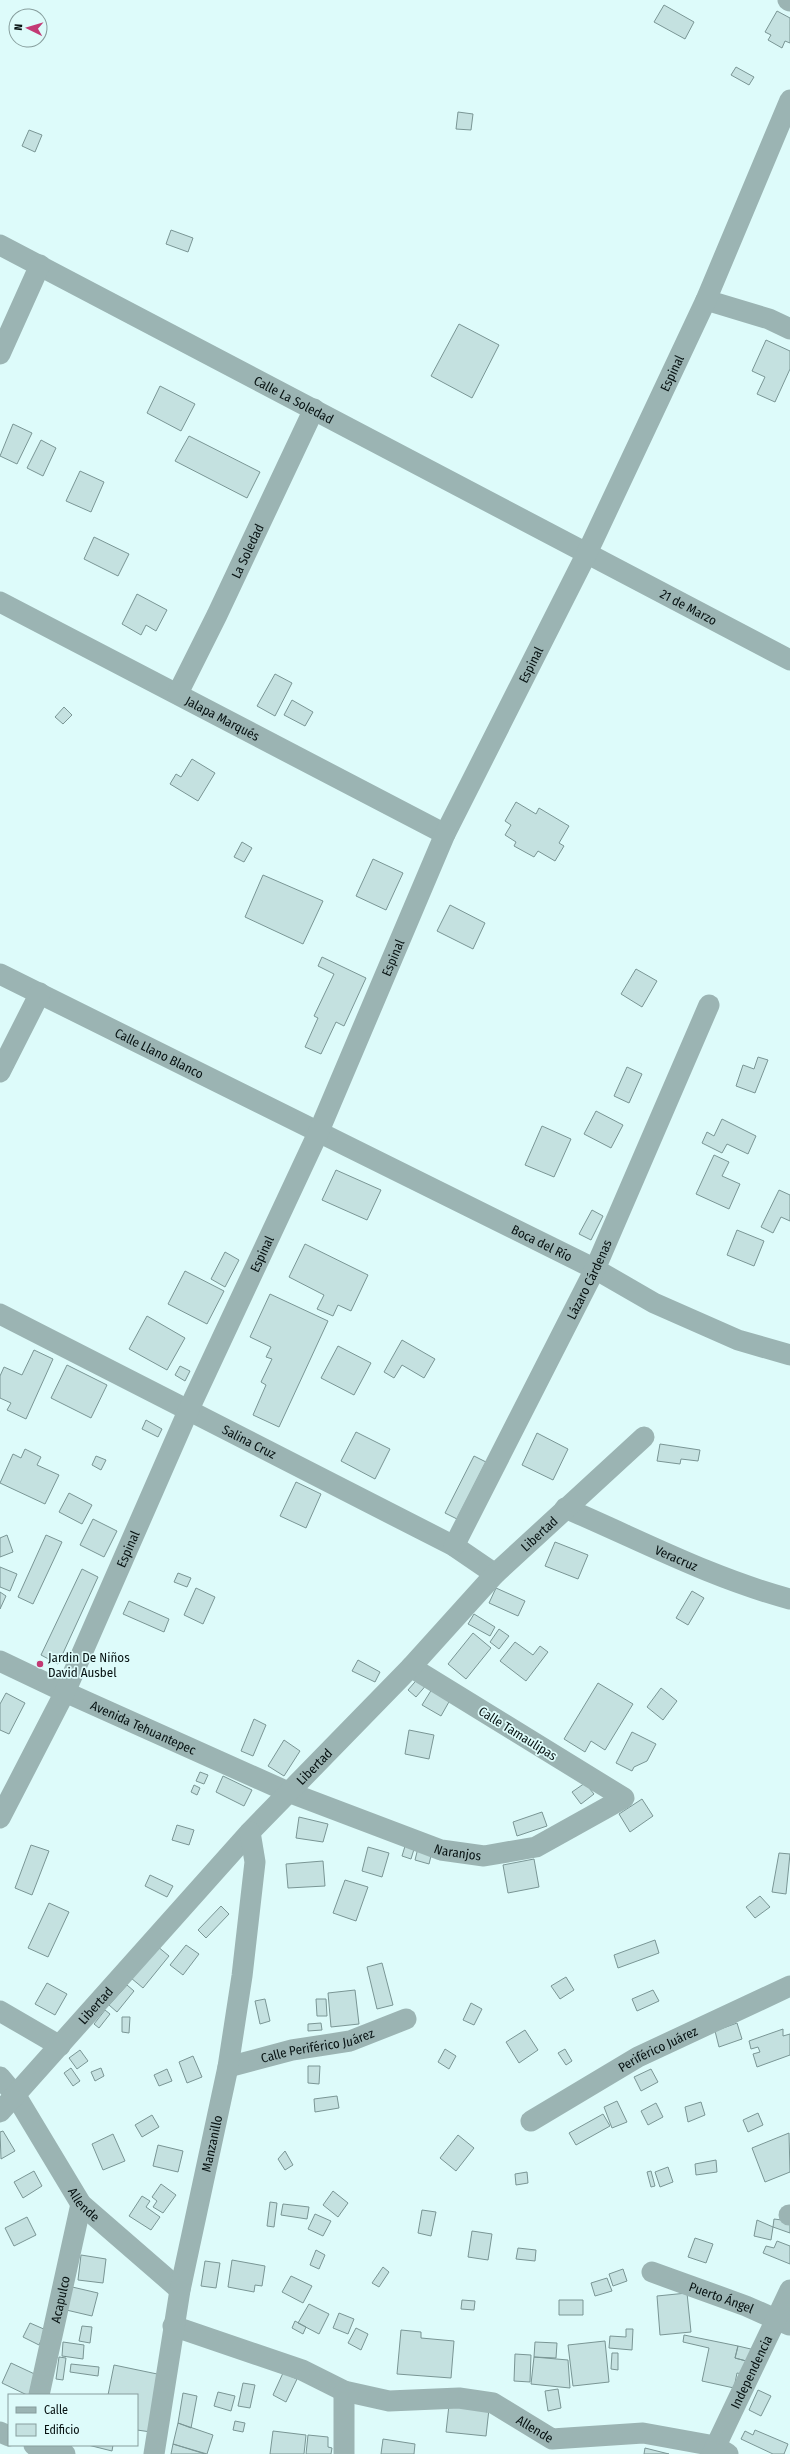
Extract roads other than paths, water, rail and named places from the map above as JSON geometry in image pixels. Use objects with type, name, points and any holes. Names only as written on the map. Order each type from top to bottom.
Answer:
[{"type":"street","name":"Espinal","points":[[0,1818],[65,1692],[189,1410],[319,1131],[445,834],[485,759],[587,554],[706,300],[790,100]]},
{"type":"street","name":"Calle La Soledad","points":[[0,245],[314,408],[587,554]]},
{"type":"street","points":[[0,354],[40,265]]},
{"type":"street","points":[[706,300],[769,319],[790,329]]},
{"type":"street","name":"La Soledad","points":[[178,693],[217,615],[314,408]]},
{"type":"street","name":"21 de Marzo","points":[[587,554],[790,660]]},
{"type":"street","name":"Jalapa Marqués","points":[[0,602],[178,693],[445,834]]},
{"type":"street","name":"Calle Llano Blanco","points":[[0,974],[319,1131]]},
{"type":"street","points":[[0,1072],[40,994]]},
{"type":"street","name":"Lázaro Cárdenas","points":[[454,1546],[595,1269],[709,1005]]},
{"type":"street","name":"Boca del Río","points":[[319,1131],[595,1269],[654,1303],[738,1340],[790,1355]]},
{"type":"street","name":"Salina Cruz","points":[[0,1314],[454,1546],[495,1574]]},
{"type":"street","name":"Libertad","points":[[0,2112],[16,2096],[250,1832],[411,1667],[495,1574],[644,1437]]},
{"type":"street","name":"Veracruz","points":[[566,1508],[710,1572],[756,1590],[790,1599]]},
{"type":"street","name":"Avenida Tehuantepec","points":[[0,1660],[65,1692],[288,1792]]},
{"type":"street","name":"Calle Tamaulipas","points":[[411,1667],[624,1798]]},
{"type":"street","name":"Naranjos","points":[[288,1792],[441,1850],[484,1856],[536,1847],[624,1798]]},
{"type":"street","name":"Manzanillo","points":[[154,2454],[180,2290],[228,2067],[242,1976],[255,1862],[250,1832]]},
{"type":"street","name":"Periférico Juárez","points":[[531,2121],[638,2057],[790,1986]]},
{"type":"street","points":[[0,2011],[60,2046]]},
{"type":"street","name":"Calle Periférico Juárez","points":[[228,2067],[292,2050],[350,2041],[406,2019]]},
{"type":"street","name":"Allende","points":[[0,2077],[16,2096],[81,2204],[180,2290]]},
{"type":"street","name":"Acapulco","points":[[39,2394],[81,2204]]},
{"type":"street","name":"Puerto Ángel","points":[[652,2272],[746,2306],[783,2322]]},
{"type":"street","name":"Independencia","points":[[718,2451],[783,2322],[790,2290]]},
{"type":"street","name":"Allende","points":[[174,2326],[302,2370],[344,2391],[389,2401],[459,2398],[493,2403],[552,2439],[643,2433],[718,2451]]},
{"type":"street","points":[[344,2391],[344,2454]]},
{"type":"street","points":[[37,2446],[65,2454]]},
{"type":"place","name":"Jardin De Niños David Ausbel","points":[[40,1664]]}]
